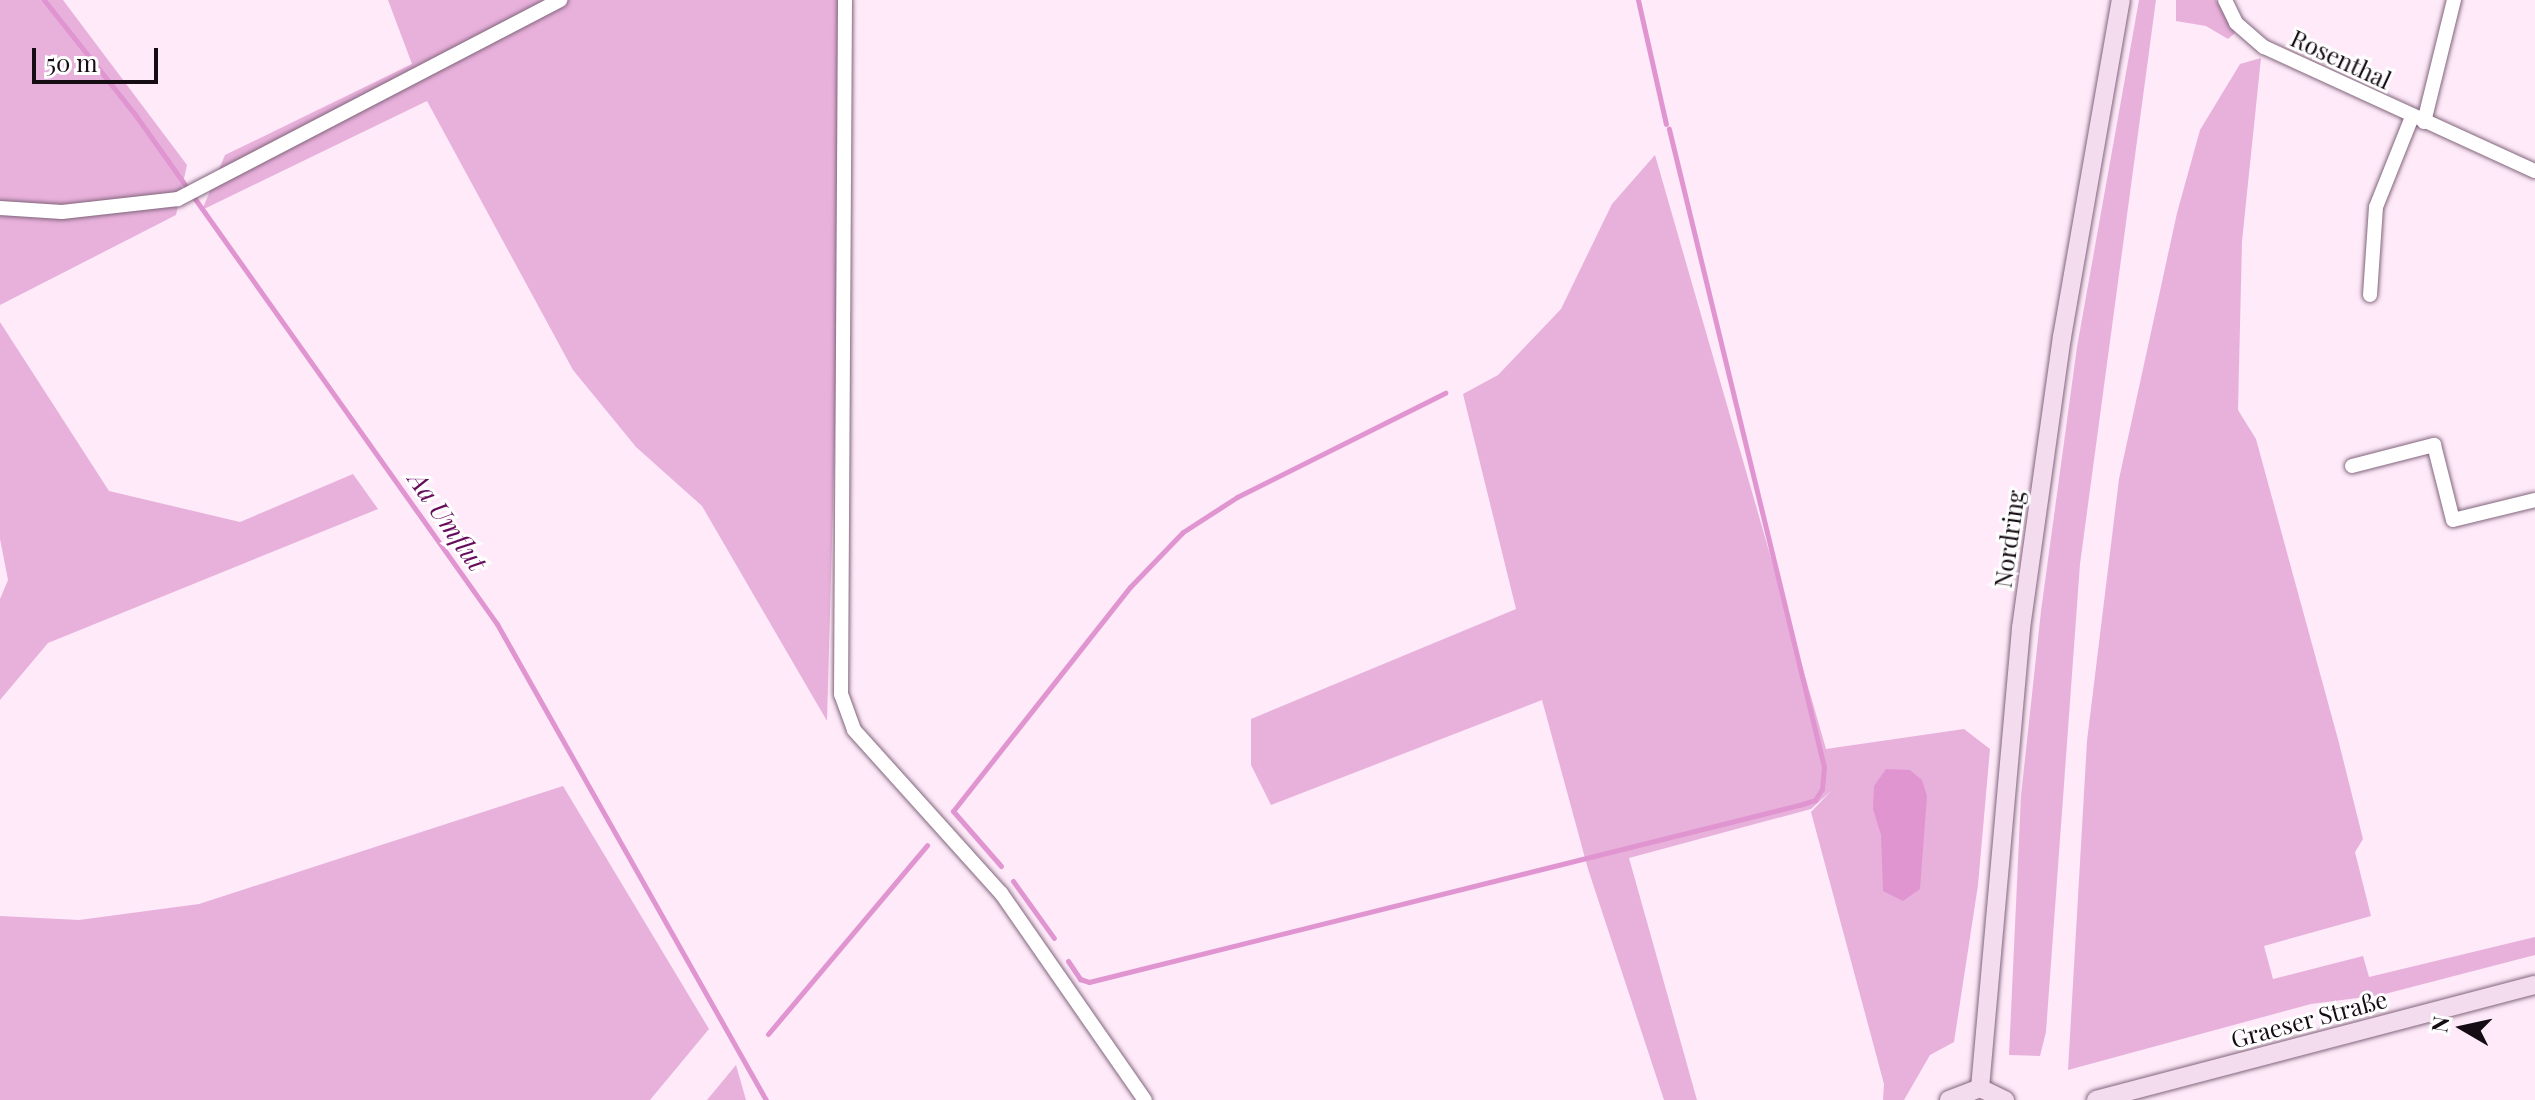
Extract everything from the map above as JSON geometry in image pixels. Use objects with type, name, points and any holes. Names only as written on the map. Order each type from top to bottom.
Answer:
[{"type":"main road","name":"Nordring","points":[[1980,1088],[2021,628],[2062,337],[2121,0]]},
{"type":"main road","name":"Graeser Straße","points":[[2096,1100],[2535,985]]},
{"type":"main road","points":[[1949,1100],[1980,1088],[2005,1100]]},
{"type":"street","points":[[0,208],[62,212],[178,199],[206,188],[560,0]]},
{"type":"street","points":[[845,0],[841,694],[854,730],[1001,893],[1145,1100]]},
{"type":"street","name":"Rosenthal","points":[[2225,0],[2236,23],[2264,47],[2535,171]]},
{"type":"street","points":[[2418,119],[2454,0]]},
{"type":"street","name":"Rosenthal","points":[[2370,295],[2376,207],[2418,119]]},
{"type":"street","points":[[2352,466],[2434,445],[2453,520],[2535,500]]},
{"type":"shaded area","points":[[0,0],[63,0],[187,165],[176,215],[0,305]]},
{"type":"shaded area","points":[[388,0],[847,0],[827,721],[702,506],[636,447],[573,370],[427,101],[202,210],[225,155],[412,64]]},
{"type":"shaded area","points":[[2139,0],[2156,0],[2080,564],[2046,1032],[2040,1056],[2009,1055],[2021,796],[2041,611],[2077,347]]},
{"type":"shaded area","points":[[2176,0],[2216,0],[2235,33],[2228,39],[2206,26],[2176,21]]},
{"type":"shaded area","points":[[2261,58],[2242,241],[2238,410],[2256,439],[2339,743],[2363,839],[2355,852],[2371,916],[2264,946],[2273,979],[2363,956],[2369,977],[2535,937],[2535,955],[2381,995],[2311,1004],[2068,1070],[2087,741],[2119,479],[2177,213],[2200,130],[2240,64]]},
{"type":"shaded area","points":[[1655,155],[1826,749],[1964,729],[1990,749],[1978,885],[1954,1042],[1930,1055],[1904,1100],[1883,1100],[1884,1084],[1811,812],[1831,791],[1811,809],[1629,858],[1697,1100],[1664,1100],[1588,869],[1542,700],[1271,805],[1251,765],[1251,719],[1516,609],[1463,394],[1498,375],[1561,309],[1612,204]]},
{"type":"shaded area","points":[[0,322],[109,491],[240,522],[353,474],[378,509],[48,643],[0,700],[0,599],[8,580],[0,539]]},
{"type":"shaded area","points":[[1886,769],[1910,770],[1922,780],[1927,796],[1920,889],[1903,901],[1883,891],[1881,835],[1873,809],[1874,786]]},
{"type":"shaded area","points":[[563,786],[709,1029],[650,1100],[0,1100],[0,916],[79,920],[199,904]]},
{"type":"shaded area","points":[[736,1065],[746,1100],[707,1100]]},
{"type":"waterway","name":"Aa Umflut","points":[[44,0],[134,113],[497,624],[766,1100]]},
{"type":"waterway","points":[[1638,0],[1666,124]]},
{"type":"waterway","points":[[1068,961],[1080,979],[1089,982],[1815,800],[1822,789],[1824,767],[1669,129]]},
{"type":"waterway","points":[[1001,866],[953,811],[1130,587],[1183,532],[1237,497],[1445,393]]},
{"type":"waterway","points":[[768,1034],[927,845]]},
{"type":"waterway","points":[[1013,881],[1054,938]]}]
